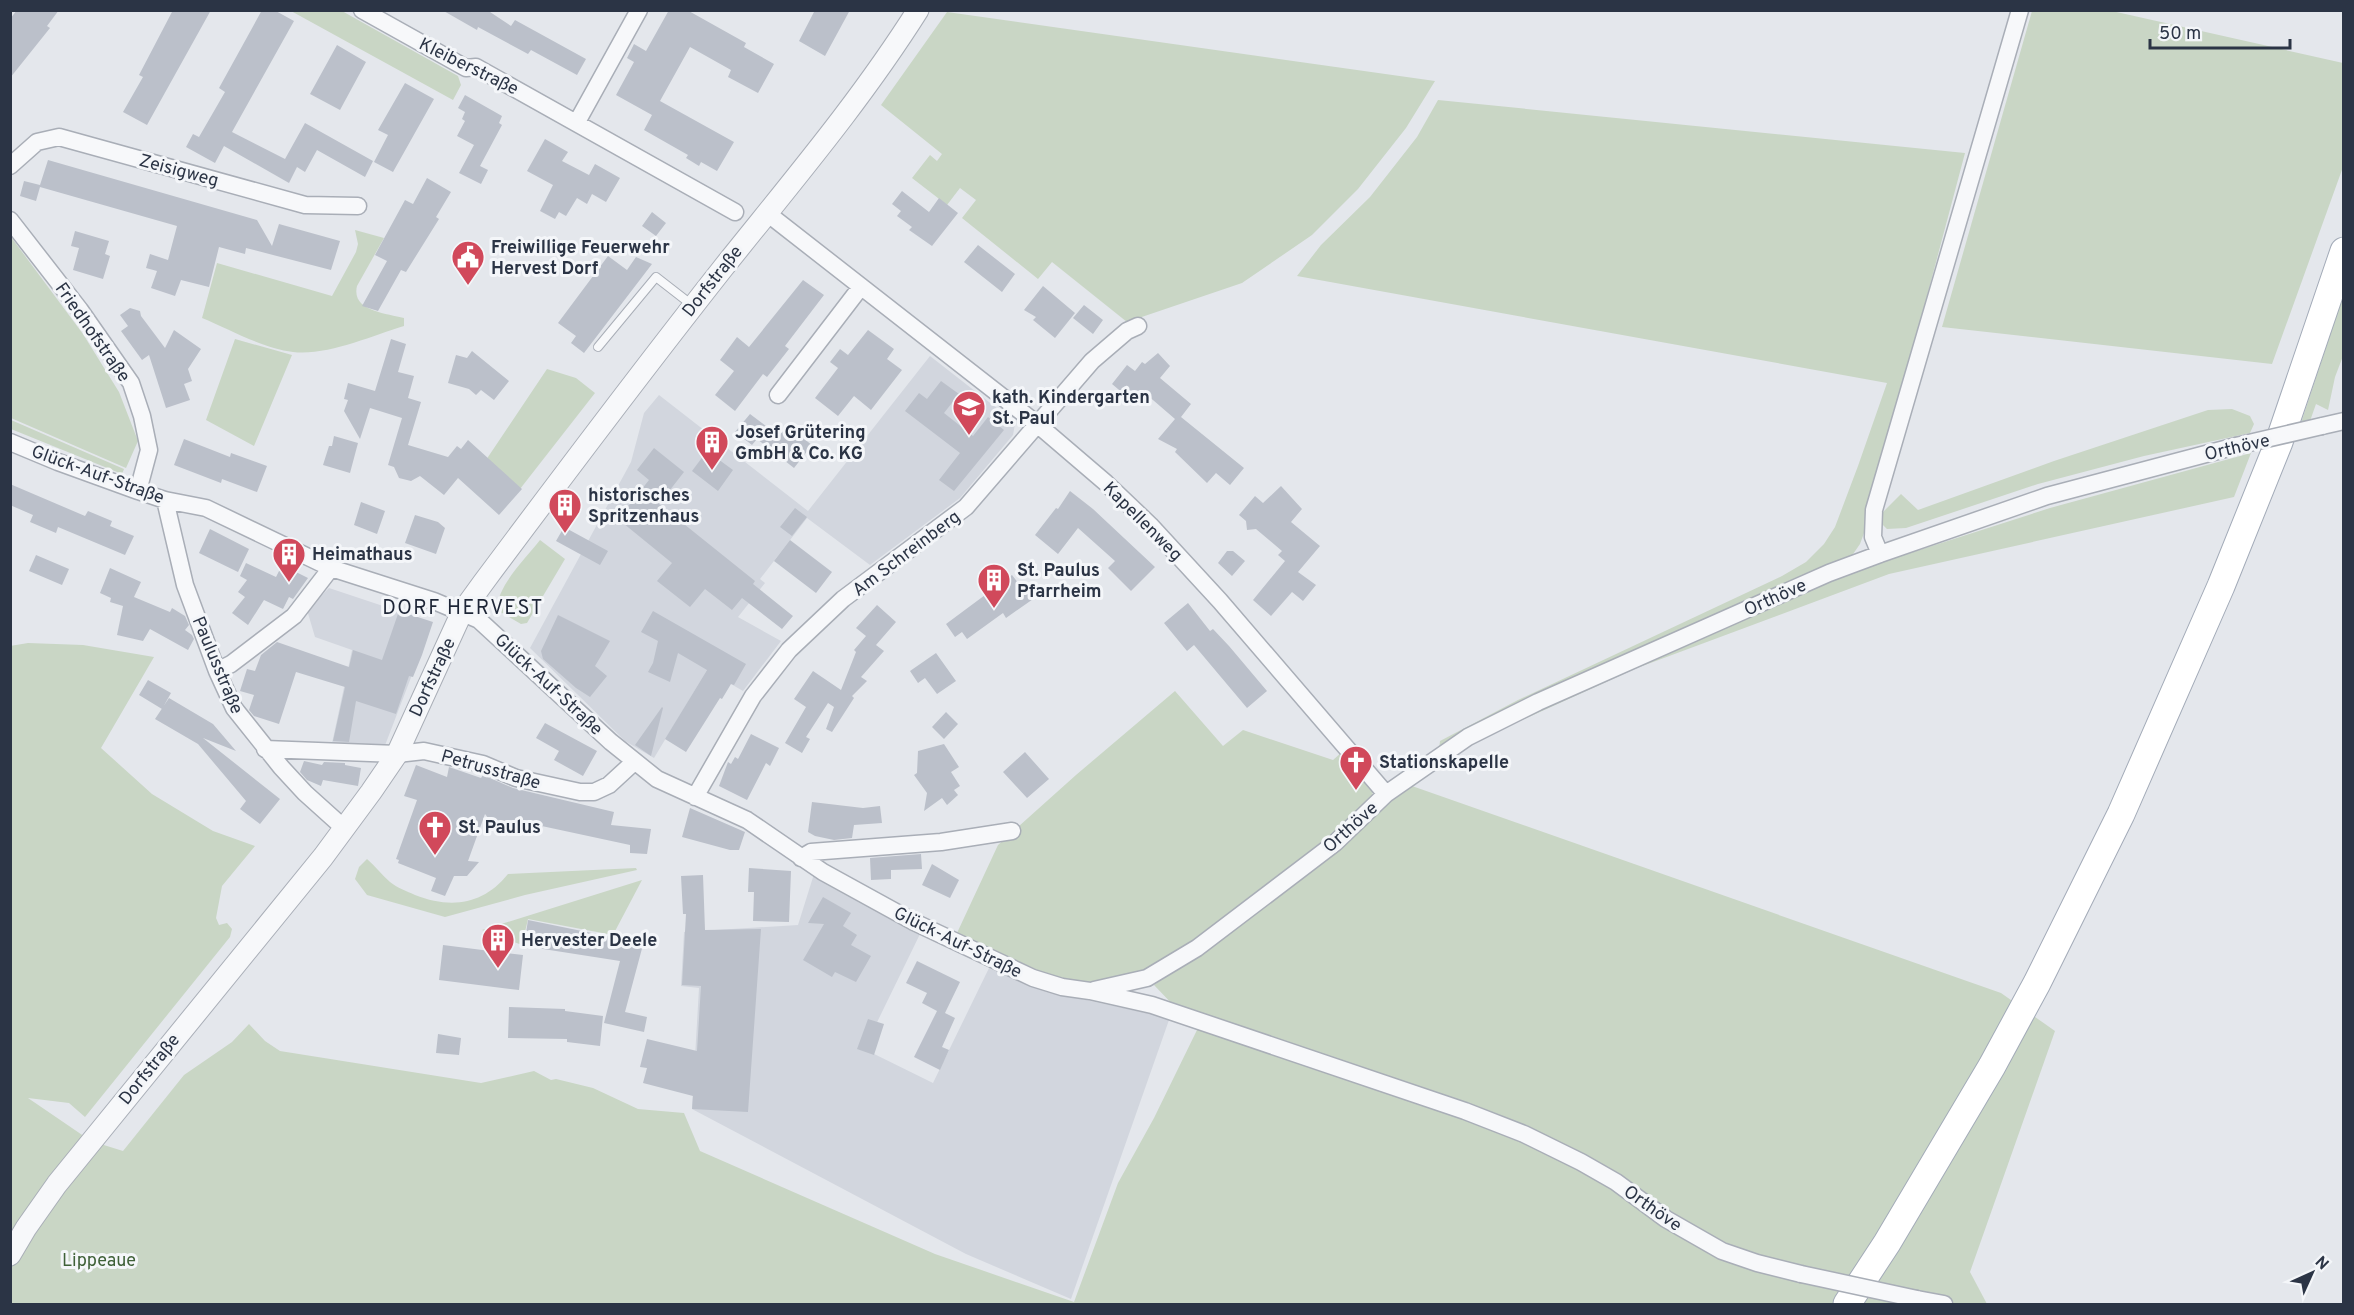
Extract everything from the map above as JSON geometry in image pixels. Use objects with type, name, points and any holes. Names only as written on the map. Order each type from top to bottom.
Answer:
[{"type":"main road","points":[[1847,1305],[1887,1243],[1992,1066],[2121,814],[2221,586],[2274,453],[2343,251]]},
{"type":"street","name":"Kleiberstraße","points":[[362,10],[466,68],[476,67],[735,212]]},
{"type":"street","points":[[577,122],[639,10]]},
{"type":"street","name":"Dorfstraße","points":[[10,1255],[57,1184],[345,829],[397,754],[462,612],[622,395],[856,100],[895,47],[918,10]]},
{"type":"street","points":[[1880,554],[1873,537],[1874,510],[2020,10]]},
{"type":"street","name":"Zeisigweg","points":[[10,166],[37,142],[59,137],[305,205],[358,206]]},
{"type":"street","name":"Kapellenweg","points":[[767,213],[860,288],[1037,424],[1106,483],[1150,525],[1220,601],[1386,794]]},
{"type":"street","name":"Friedhofstraße","points":[[10,220],[80,310],[131,383],[142,416],[149,450],[138,491]]},
{"type":"street","points":[[778,395],[860,288]]},
{"type":"street","name":"Am Schreinberg","points":[[694,796],[753,696],[789,650],[843,599],[966,507],[1092,361],[1127,331],[1138,326]]},
{"type":"street","name":"Orthöve","points":[[1090,991],[1147,978],[1197,948],[1335,843],[1386,794],[1468,737],[1538,702],[1829,573],[1880,554],[2047,496],[2343,422]]},
{"type":"street","name":"Glück-Auf-Straße","points":[[10,442],[138,491],[165,500],[206,508],[331,568],[434,601],[479,620],[634,762],[657,779],[747,820],[823,872],[914,922],[1033,978],[1062,987],[1090,991]]},
{"type":"street","name":"Paulusstraße","points":[[165,500],[185,585],[217,671],[234,708],[265,749],[305,793],[345,829]]},
{"type":"street","points":[[217,671],[231,664],[294,616],[331,568]]},
{"type":"street","name":"Petrusstraße","points":[[265,749],[397,754],[424,752],[460,758],[483,764],[516,778],[580,792],[594,792],[609,785],[634,762]]},
{"type":"street","points":[[801,858],[811,852],[940,842],[1012,831]]},
{"type":"street","name":"Orthöve","points":[[1090,991],[1163,1009],[1464,1111],[1524,1134],[1589,1167],[1675,1225],[1722,1251],[1801,1274],[1944,1305]]},
{"type":"lane","points":[[598,348],[656,276],[693,306]]},
{"type":"shaded area","points":[[930,356],[1012,420],[1015,424],[1013,435],[960,498],[870,565],[807,518],[760,579],[765,583],[738,617],[781,641],[743,691],[707,670],[654,758],[625,741],[530,648],[631,462],[644,413],[659,395],[808,511]]},
{"type":"shaded area","points":[[329,588],[428,621],[430,628],[384,748],[331,748],[352,650],[315,637],[307,610]]},
{"type":"shaded area","points":[[814,874],[920,934],[864,1049],[933,1083],[990,966],[1044,991],[1169,1020],[1071,1299],[966,1254],[692,1109],[699,988],[681,986],[684,932],[798,925]]},
{"type":"green space","points":[[291,11],[342,11],[458,76],[461,85],[453,100]]},
{"type":"green space","points":[[2032,11],[2112,11],[2343,63],[2343,167],[2272,364],[1942,327]]},
{"type":"green space","points":[[947,12],[1435,81],[1406,128],[1358,189],[1312,235],[1242,283],[1127,322],[1052,262],[1038,279],[962,218],[976,200],[960,188],[947,205],[912,178],[930,155],[937,161],[942,154],[881,105]]},
{"type":"green space","points":[[1438,100],[1965,153],[1864,533],[1851,557],[1439,750],[1440,741],[1518,700],[1782,576],[1806,562],[1824,544],[1835,527],[1887,383],[1297,276],[1321,245],[1370,197],[1417,137]]},
{"type":"green space","points":[[355,230],[384,238],[357,286],[359,301],[372,310],[404,318],[404,326],[334,348],[293,352],[259,343],[202,318],[217,263],[332,296],[356,252],[358,244]]},
{"type":"green space","points":[[11,237],[83,334],[119,392],[138,441],[126,468],[11,418]]},
{"type":"green space","points":[[2343,296],[2343,356],[2335,377],[2328,410],[2316,404],[2310,421],[2301,423]]},
{"type":"green space","points":[[235,339],[292,355],[254,446],[206,420]]},
{"type":"green space","points":[[547,369],[576,378],[595,393],[520,489],[486,460]]},
{"type":"green space","points":[[2232,409],[2250,416],[2254,424],[2250,433],[2144,456],[2038,484],[1906,528],[1887,529],[1881,523],[1880,515],[1901,494],[1918,510],[2054,461],[2208,410]]},
{"type":"green space","points":[[11,420],[124,469],[122,474],[11,429]]},
{"type":"green space","points":[[2251,453],[2234,497],[1889,574],[1637,668],[1487,736],[1454,756],[1486,734],[1769,605],[1906,549],[1907,554],[2050,508]]},
{"type":"green space","points":[[540,540],[565,559],[527,623],[521,624],[497,610],[498,601],[506,582]]},
{"type":"green space","name":"Lippeaue","points":[[28,643],[83,645],[154,657],[101,748],[152,794],[213,831],[255,846],[222,886],[216,918],[219,925],[227,923],[232,929],[230,937],[85,1117],[69,1103],[28,1098],[91,1141],[123,1151],[184,1075],[232,1042],[249,1024],[265,1041],[280,1051],[481,1083],[534,1071],[551,1080],[556,1079],[593,1088],[638,1109],[684,1113],[700,1151],[935,1254],[1074,1302],[1118,1183],[1154,1118],[1197,1030],[1154,985],[1225,937],[1271,902],[1412,786],[2001,993],[2055,1031],[1970,1272],[1987,1304],[11,1304],[10,646]]},
{"type":"green space","points":[[1175,691],[1223,746],[1243,730],[1333,760],[1341,753],[1373,790],[1372,798],[1331,838],[1194,944],[1143,971],[1091,983],[1048,975],[957,933],[998,845]]},
{"type":"green space","points":[[367,859],[399,888],[428,899],[454,903],[477,898],[488,892],[508,874],[636,868],[637,870],[525,895],[445,917],[367,895],[355,879],[359,867]]},
{"type":"green space","points":[[642,880],[613,935],[528,919],[522,945],[482,930]]},
{"type":"building","points":[[17,10],[59,10],[47,26],[50,28],[10,78],[10,19]]},
{"type":"building","points":[[173,10],[211,10],[147,125],[123,112],[143,77],[139,75]]},
{"type":"building","points":[[262,10],[274,10],[294,21],[232,132],[285,159],[305,123],[373,161],[365,177],[317,150],[305,172],[297,167],[289,183],[224,146],[215,163],[186,147],[193,134],[199,137],[225,92],[219,88]]},
{"type":"building","points":[[442,10],[487,10],[511,26],[515,20],[586,59],[577,75],[531,50],[528,54],[478,27],[477,30]]},
{"type":"building","points":[[669,10],[687,10],[746,43],[744,47],[774,64],[758,93],[728,77],[731,70],[690,47],[660,101],[734,142],[717,171],[701,162],[699,166],[686,158],[688,155],[644,130],[652,115],[616,95],[634,62],[627,58],[634,44],[646,51]]},
{"type":"building","points":[[815,10],[850,10],[825,56],[799,41]]},
{"type":"building","points":[[337,45],[366,62],[340,110],[310,94]]},
{"type":"building","points":[[405,83],[434,99],[393,172],[374,162],[388,135],[378,130]]},
{"type":"building","points":[[465,95],[502,116],[499,123],[502,125],[480,166],[488,170],[481,184],[459,173],[474,145],[457,136],[465,121],[462,119],[465,112],[458,108]]},
{"type":"building","points":[[545,139],[568,152],[562,161],[589,175],[595,164],[620,178],[606,202],[592,194],[587,204],[577,198],[566,216],[559,212],[555,219],[540,211],[553,185],[527,171]]},
{"type":"building","points":[[48,160],[257,220],[272,246],[279,224],[340,241],[331,270],[246,248],[245,254],[219,247],[209,287],[181,280],[175,296],[151,288],[157,271],[146,268],[150,254],[168,260],[177,226],[40,187],[36,201],[20,196],[24,181],[40,185]]},
{"type":"building","points":[[427,178],[451,192],[436,217],[439,219],[406,272],[401,270],[378,311],[362,306],[387,261],[375,255],[405,200],[413,204]]},
{"type":"building","points":[[902,191],[929,212],[939,198],[958,213],[932,246],[909,230],[912,227],[897,216],[901,211],[892,204]]},
{"type":"building","points":[[652,212],[666,223],[656,236],[642,226]]},
{"type":"building","points":[[75,231],[109,241],[105,254],[110,256],[103,279],[73,270],[79,248],[71,246]]},
{"type":"building","points":[[978,245],[1015,274],[1002,292],[964,262]]},
{"type":"building","points":[[608,256],[627,270],[636,257],[652,264],[584,353],[571,343],[576,336],[558,323]]},
{"type":"building","points":[[803,280],[824,295],[785,346],[789,349],[767,377],[763,374],[735,411],[715,395],[734,371],[720,360],[737,337],[749,347]]},
{"type":"building","points":[[1043,286],[1075,313],[1055,338],[1033,320],[1036,317],[1024,310]]},
{"type":"building","points":[[1084,305],[1103,320],[1093,334],[1073,318]]},
{"type":"building","points":[[130,308],[140,311],[141,316],[165,348],[174,330],[201,349],[188,369],[192,381],[184,384],[190,400],[166,408],[149,355],[142,360],[121,331],[128,326],[120,315]]},
{"type":"building","points":[[868,330],[894,349],[887,359],[902,370],[871,410],[854,396],[838,416],[815,398],[838,368],[830,362],[840,349],[848,355]]},
{"type":"building","points":[[391,339],[406,344],[398,372],[414,376],[408,398],[421,402],[408,445],[448,457],[457,446],[461,449],[468,440],[522,489],[499,515],[458,478],[444,495],[420,476],[411,481],[399,478],[394,467],[388,465],[402,418],[370,408],[360,439],[344,411],[348,400],[344,399],[348,383],[375,391]]},
{"type":"building","points":[[472,351],[509,381],[494,400],[481,390],[476,395],[469,389],[448,383],[456,355],[467,358]]},
{"type":"building","points":[[1158,353],[1170,366],[1160,378],[1191,404],[1181,417],[1244,468],[1230,485],[1216,473],[1207,483],[1175,452],[1177,449],[1158,439],[1175,419],[1146,394],[1137,405],[1112,384],[1127,365],[1135,371],[1142,362],[1145,364]]},
{"type":"building","name":"kath. Kindergarten St. Paul","points":[[941,381],[959,394],[944,413],[973,436],[988,417],[1004,430],[954,491],[939,480],[960,453],[905,411],[919,393],[927,399]]},
{"type":"building","points":[[750,414],[779,436],[787,426],[812,445],[794,468],[757,439],[752,445],[735,432]]},
{"type":"building","points":[[334,436],[358,443],[350,473],[323,465]]},
{"type":"building","points":[[184,439],[230,457],[231,453],[267,466],[257,492],[222,479],[221,483],[174,465]]},
{"type":"building","points":[[654,448],[684,472],[659,504],[755,581],[753,584],[793,616],[782,629],[742,598],[732,610],[705,589],[690,607],[657,581],[672,563],[618,519],[649,480],[637,470]]},
{"type":"building","name":"Josef Grütering GmbH & Co. KG","points":[[707,451],[733,470],[718,491],[692,471]]},
{"type":"building","points":[[10,484],[85,516],[88,511],[112,521],[110,526],[134,536],[125,555],[58,527],[56,533],[30,522],[33,515],[10,505]]},
{"type":"building","points":[[1281,486],[1302,509],[1291,522],[1320,546],[1298,572],[1316,585],[1303,601],[1292,592],[1271,616],[1253,600],[1285,561],[1278,555],[1282,551],[1256,529],[1247,530],[1246,521],[1239,515],[1255,496],[1263,503]]},
{"type":"building","points":[[1070,491],[1093,509],[1155,567],[1131,591],[1108,568],[1115,561],[1078,528],[1058,554],[1035,535],[1056,508],[1058,509]]},
{"type":"building","points":[[361,502],[385,511],[377,534],[354,525]]},
{"type":"building","points":[[795,508],[807,517],[792,536],[780,527]]},
{"type":"building","points":[[415,515],[438,522],[445,528],[436,554],[405,543]]},
{"type":"building","points":[[564,527],[608,551],[600,565],[556,541]]},
{"type":"building","points":[[210,529],[249,549],[238,572],[199,553]]},
{"type":"building","points":[[790,540],[832,572],[816,593],[774,561]]},
{"type":"building","points":[[1227,551],[1233,551],[1245,561],[1232,576],[1218,563]]},
{"type":"building","points":[[36,555],[69,569],[62,585],[29,571]]},
{"type":"building","points":[[246,563],[276,577],[282,565],[308,578],[293,599],[289,597],[283,609],[264,600],[248,625],[232,613],[245,597],[238,592],[247,580],[240,576]]},
{"type":"building","points":[[110,568],[141,582],[134,597],[170,612],[172,608],[185,616],[189,625],[185,630],[194,639],[188,650],[150,629],[143,641],[117,635],[123,606],[110,602],[111,598],[100,593]]},
{"type":"building","name":"St. Paulus Pfarrheim","points":[[1012,575],[1022,588],[1028,584],[1036,597],[1006,618],[1003,613],[967,639],[962,632],[955,637],[946,624]]},
{"type":"building","points":[[1188,603],[1210,631],[1213,629],[1267,691],[1247,708],[1194,645],[1187,651],[1164,623]]},
{"type":"building","points":[[877,605],[896,622],[876,645],[884,651],[861,677],[867,681],[852,696],[854,698],[832,732],[826,729],[834,707],[828,703],[806,737],[810,739],[802,753],[785,743],[806,707],[794,699],[813,671],[841,690],[856,652],[854,650],[866,636],[856,628]]},
{"type":"building","points":[[399,611],[433,622],[413,677],[409,676],[396,714],[356,701],[349,742],[333,741],[345,687],[296,672],[279,724],[254,716],[249,710],[254,695],[240,691],[247,669],[255,671],[261,655],[277,642],[349,667],[353,650],[382,660]]},
{"type":"building","points":[[653,611],[746,664],[734,685],[731,684],[722,699],[720,698],[686,752],[665,739],[707,670],[678,653],[670,682],[648,672],[653,663],[658,641],[641,632]]},
{"type":"building","points":[[558,615],[610,641],[595,666],[607,676],[590,697],[576,688],[543,659],[541,651]]},
{"type":"building","points":[[936,653],[956,681],[937,694],[925,678],[918,683],[910,671]]},
{"type":"building","points":[[148,680],[171,693],[162,709],[139,695]]},
{"type":"building","points":[[169,698],[213,724],[236,751],[203,738],[280,799],[260,824],[240,809],[246,801],[198,744],[155,719]]},
{"type":"building","points":[[663,708],[651,756],[635,745]]},
{"type":"building","points":[[946,712],[958,724],[944,739],[932,727]]},
{"type":"building","points":[[545,723],[597,751],[583,776],[554,760],[559,751],[536,738]]},
{"type":"building","points":[[751,734],[779,748],[770,766],[766,763],[747,800],[719,786],[728,762],[731,764],[735,757],[738,759]]},
{"type":"building","points":[[944,744],[959,767],[951,772],[960,786],[954,790],[958,795],[947,805],[942,798],[924,811],[927,793],[914,775],[917,773],[918,751]]},
{"type":"building","points":[[1025,752],[1049,779],[1027,798],[1003,772]]},
{"type":"building","points":[[304,761],[322,765],[324,762],[345,763],[345,765],[361,768],[358,786],[323,780],[321,786],[307,780],[300,772]]},
{"type":"building","points":[[416,765],[447,777],[449,767],[481,778],[483,775],[513,788],[614,812],[611,825],[651,829],[647,854],[630,853],[630,845],[537,825],[536,828],[517,824],[501,835],[485,814],[468,861],[479,862],[467,876],[454,876],[445,896],[431,891],[436,878],[398,863],[399,860],[396,859],[417,800],[404,796]]},
{"type":"building","points":[[812,802],[863,808],[880,806],[882,823],[854,825],[852,838],[834,840],[815,836],[808,832]]},
{"type":"building","points":[[690,808],[745,832],[739,850],[730,850],[682,837]]},
{"type":"building","points":[[921,854],[922,869],[891,870],[891,879],[871,880],[870,858]]},
{"type":"building","points":[[932,864],[959,880],[950,898],[922,885]]},
{"type":"building","points":[[749,868],[791,871],[789,922],[753,921],[754,892],[748,892]]},
{"type":"building","points":[[703,875],[705,930],[761,929],[748,1112],[692,1109],[693,1096],[643,1083],[647,1068],[640,1067],[647,1039],[697,1051],[701,986],[682,985],[686,914],[683,914],[681,876]]},
{"type":"building","points":[[823,897],[851,913],[843,926],[857,935],[851,945],[871,956],[856,982],[835,972],[832,977],[803,960],[824,924],[808,923]]},
{"type":"building","points":[[528,920],[626,940],[627,937],[644,941],[625,1012],[647,1017],[644,1032],[604,1023],[620,961],[524,946]]},
{"type":"building","points":[[443,945],[523,955],[519,990],[439,980]]},
{"type":"building","points":[[917,961],[960,982],[945,1013],[955,1018],[942,1047],[949,1050],[940,1070],[914,1057],[937,1011],[922,1003],[927,993],[906,983]]},
{"type":"building","points":[[509,1007],[565,1009],[565,1011],[603,1016],[600,1046],[567,1042],[567,1039],[508,1038]]},
{"type":"building","points":[[868,1019],[884,1024],[874,1055],[857,1049]]},
{"type":"building","points":[[438,1034],[461,1038],[459,1055],[436,1053]]},
{"type":"place","name":"Freiwillige Feuerwehr Hervest Dorf","points":[[468,286]]},
{"type":"place","name":"kath. Kindergarten St. Paul","points":[[969,436]]},
{"type":"place","name":"Josef Grütering GmbH & Co. KG","points":[[712,471]]},
{"type":"place","name":"historisches Spritzenhaus","points":[[565,534]]},
{"type":"place","name":"Heimathaus","points":[[289,583]]},
{"type":"place","name":"St. Paulus Pfarrheim","points":[[994,609]]},
{"type":"place","name":"Stationskapelle","points":[[1356,791]]},
{"type":"place","name":"St. Paulus","points":[[435,856]]},
{"type":"place","name":"Hervester Deele","points":[[498,969]]},
{"type":"district","name":"DORF HERVEST","points":[[463,607]]}]
